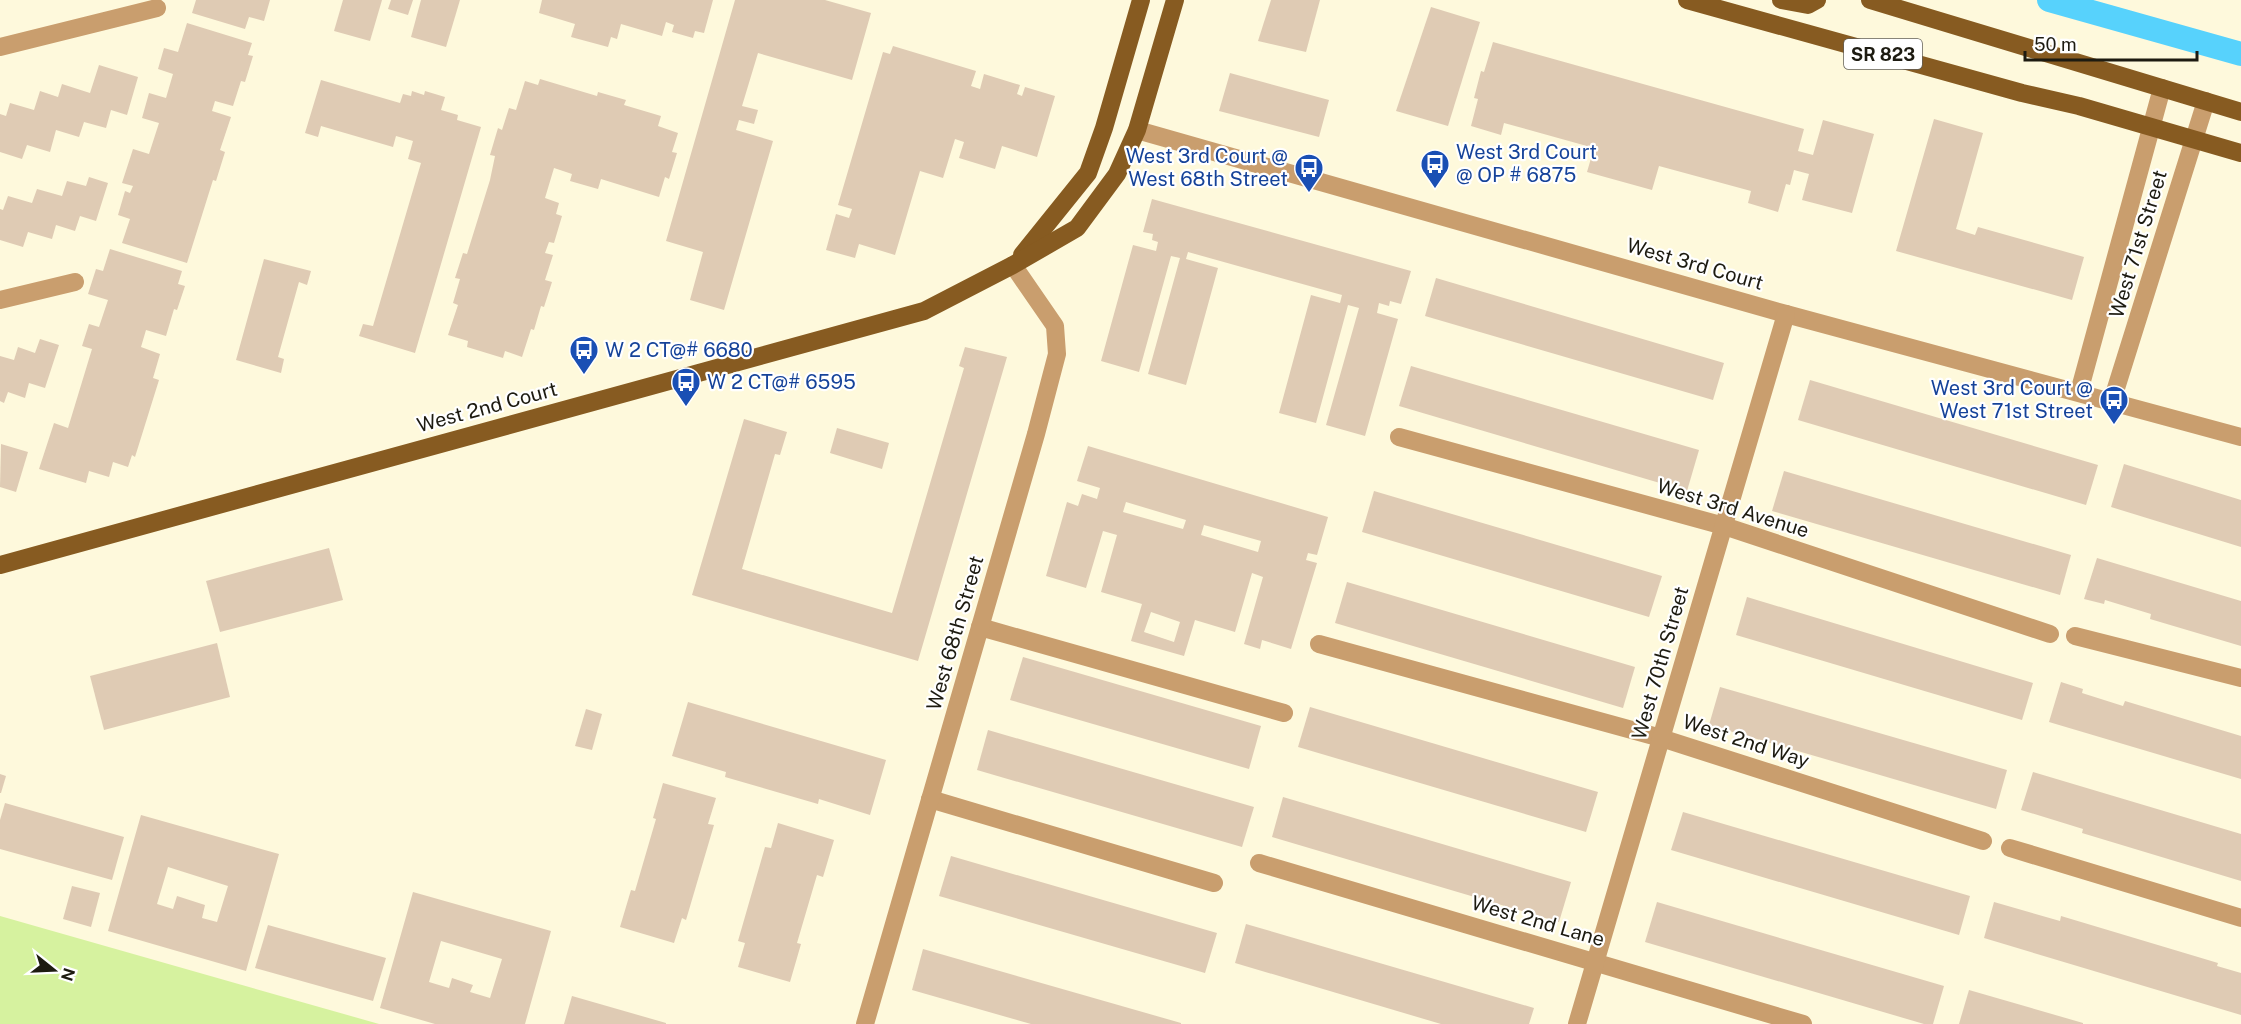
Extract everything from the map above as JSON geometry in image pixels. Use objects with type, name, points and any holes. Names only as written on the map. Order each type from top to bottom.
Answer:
[{"type":"main road","points":[[1013,266],[1088,173],[1104,128],[1141,0]]},
{"type":"main road","points":[[1013,266],[1077,228],[1117,174],[1137,130],[1175,0]]},
{"type":"main road","name":"SR 823","points":[[1687,0],[2241,153]]},
{"type":"main road","points":[[1782,0],[1808,5],[1817,0]]},
{"type":"main road","name":"SR 823","points":[[1870,0],[2241,112]]},
{"type":"main road","name":"West 2nd Court","points":[[0,565],[924,310],[1013,266]]},
{"type":"street","points":[[0,47],[157,8]]},
{"type":"street","name":"West 71st Street","points":[[2079,392],[2162,88]]},
{"type":"street","name":"West 71st Street","points":[[2112,401],[2206,101]]},
{"type":"street","name":"West 3rd Court","points":[[1137,130],[1786,314],[2241,437]]},
{"type":"street","name":"West 68th Street","points":[[866,1024],[1058,354],[1055,326],[1013,266]]},
{"type":"street","points":[[0,300],[75,282]]},
{"type":"street","name":"West 70th Street","points":[[1577,1024],[1786,314]]},
{"type":"street","name":"West 3rd Avenue","points":[[1399,437],[1724,526],[2050,634]]},
{"type":"street","points":[[980,627],[1284,713]]},
{"type":"street","points":[[2075,636],[2241,678]]},
{"type":"street","name":"West 2nd Way","points":[[1320,644],[1661,738],[1983,841]]},
{"type":"street","points":[[930,799],[1214,883]]},
{"type":"street","points":[[2010,848],[2241,918]]},
{"type":"street","name":"West 2nd Lane","points":[[1259,862],[1803,1024]]},
{"type":"green space","points":[[0,916],[379,1024],[0,1024]]},
{"type":"building","points":[[196,0],[270,0],[264,21],[249,17],[245,29],[192,13]]},
{"type":"building","points":[[343,0],[382,0],[370,41],[334,31]]},
{"type":"building","points":[[391,0],[413,0],[408,15],[388,9]]},
{"type":"building","points":[[421,0],[460,0],[446,47],[411,37]]},
{"type":"building","points":[[542,0],[713,0],[704,33],[695,31],[693,38],[672,32],[674,25],[666,22],[662,36],[621,24],[617,39],[611,37],[608,47],[571,37],[575,24],[539,13]]},
{"type":"building","points":[[735,0],[825,0],[871,13],[852,80],[758,53],[742,106],[758,110],[754,124],[739,120],[736,130],[773,141],[724,310],[690,300],[703,252],[666,241]]},
{"type":"building","points":[[1271,0],[1320,0],[1306,52],[1258,41]]},
{"type":"building","points":[[1431,7],[1480,22],[1448,126],[1396,111]]},
{"type":"building","points":[[187,23],[252,43],[248,55],[253,56],[245,82],[241,81],[233,106],[215,101],[212,111],[231,117],[220,150],[225,152],[216,181],[213,180],[187,263],[122,243],[130,219],[118,215],[125,191],[130,193],[133,186],[122,183],[133,149],[149,154],[159,123],[142,118],[149,93],[166,98],[173,74],[158,69],[164,48],[178,52]]},
{"type":"building","points":[[1493,42],[1804,129],[1798,151],[1813,155],[1823,120],[1874,134],[1852,213],[1802,200],[1809,174],[1794,170],[1790,185],[1786,184],[1778,212],[1748,203],[1751,191],[1659,166],[1652,190],[1587,172],[1594,148],[1504,123],[1501,135],[1471,126],[1478,99],[1474,98],[1481,71],[1484,72]]},
{"type":"building","points":[[893,46],[976,71],[971,86],[980,89],[984,74],[1020,85],[1017,94],[1022,96],[1025,87],[1055,96],[1037,157],[1002,146],[995,169],[959,158],[964,142],[955,139],[943,178],[920,171],[895,255],[859,244],[855,258],[826,250],[836,214],[849,218],[852,209],[838,205],[883,52],[890,54]]},
{"type":"building","points":[[99,65],[138,77],[127,115],[111,110],[106,128],[84,122],[79,137],[56,130],[50,152],[27,145],[22,159],[0,152],[0,114],[6,116],[10,103],[34,110],[40,91],[58,97],[62,84],[90,93]]},
{"type":"building","points":[[1230,73],[1329,100],[1319,137],[1219,111]]},
{"type":"building","points":[[540,79],[597,96],[598,92],[626,100],[624,105],[661,116],[658,126],[678,133],[672,152],[677,153],[669,179],[665,177],[659,197],[601,179],[598,189],[570,181],[572,174],[554,168],[545,198],[559,203],[556,214],[562,216],[554,243],[549,242],[545,253],[553,255],[545,280],[552,282],[544,307],[541,306],[534,330],[531,329],[522,357],[505,351],[503,358],[467,347],[468,341],[448,335],[458,305],[453,303],[460,279],[455,278],[463,253],[467,254],[490,180],[495,156],[490,155],[498,128],[502,130],[509,108],[516,110],[525,81],[538,85]]},
{"type":"building","points":[[321,80],[400,103],[403,94],[411,96],[412,91],[424,95],[425,91],[445,97],[441,110],[458,115],[457,120],[481,127],[415,353],[359,336],[363,324],[373,326],[421,163],[408,159],[413,141],[396,136],[393,147],[321,126],[318,137],[305,133]]},
{"type":"building","points":[[1934,119],[1983,133],[1956,229],[1975,235],[1978,227],[2084,257],[2072,300],[1896,251]]},
{"type":"building","points":[[89,177],[108,183],[96,221],[80,216],[75,231],[56,225],[52,239],[28,232],[23,247],[0,240],[0,209],[3,210],[8,196],[32,203],[37,189],[62,196],[67,181],[86,186]]},
{"type":"building","points":[[1152,199],[1411,271],[1401,304],[1390,301],[1389,306],[1379,303],[1377,313],[1398,319],[1365,436],[1326,425],[1359,308],[1348,305],[1316,423],[1279,413],[1311,295],[1340,303],[1342,295],[1188,252],[1186,259],[1218,268],[1186,385],[1148,374],[1180,258],[1171,256],[1139,372],[1101,361],[1133,245],[1156,251],[1158,242],[1152,240],[1153,234],[1143,232]]},
{"type":"building","points":[[110,249],[182,271],[178,284],[185,286],[177,310],[174,309],[166,336],[146,330],[141,347],[160,354],[153,378],[159,380],[135,457],[132,455],[128,467],[113,462],[109,477],[89,471],[86,483],[39,469],[54,423],[68,428],[92,349],[82,346],[89,324],[99,327],[108,300],[88,294],[96,269],[103,271]]},
{"type":"building","points":[[264,259],[311,271],[307,285],[299,282],[278,357],[284,359],[281,373],[236,360]]},
{"type":"building","points":[[1436,278],[1724,363],[1713,400],[1425,316]]},
{"type":"building","points":[[40,339],[59,345],[45,388],[29,383],[25,398],[8,392],[4,403],[0,401],[0,356],[14,360],[18,347],[35,353]]},
{"type":"building","points":[[965,347],[1007,357],[918,661],[692,595],[744,419],[787,432],[780,455],[775,454],[742,569],[892,613],[964,368],[959,366]]},
{"type":"building","points":[[1411,366],[1699,450],[1687,491],[1399,406]]},
{"type":"building","points":[[1810,380],[2098,465],[2086,505],[1798,420]]},
{"type":"building","points":[[837,428],[889,443],[882,469],[830,453]]},
{"type":"building","points":[[1,444],[28,452],[16,492],[0,487]]},
{"type":"building","points":[[1088,446],[1328,517],[1317,555],[1308,553],[1306,560],[1317,563],[1291,649],[1262,640],[1260,649],[1244,644],[1263,577],[1252,573],[1235,632],[1195,620],[1184,656],[1131,641],[1142,604],[1101,592],[1117,535],[1103,531],[1086,588],[1046,576],[1067,502],[1078,506],[1082,494],[1097,499],[1100,488],[1077,481]],"holes":[[[1126,502],[1186,520],[1183,529],[1123,512]],[[1204,525],[1261,541],[1258,552],[1201,535]],[[1151,612],[1180,622],[1174,642],[1144,632]]]},
{"type":"building","points":[[2124,464],[2241,500],[2241,547],[2111,507]]},
{"type":"building","points":[[1784,471],[2071,555],[2060,595],[1772,511]]},
{"type":"building","points":[[1374,491],[1662,576],[1649,617],[1362,532]]},
{"type":"building","points":[[329,548],[343,600],[220,632],[206,581]]},
{"type":"building","points":[[2097,558],[2241,601],[2241,646],[2150,619],[2151,614],[2105,600],[2104,604],[2084,599]]},
{"type":"building","points":[[1347,582],[1635,667],[1623,708],[1335,623]]},
{"type":"building","points":[[1747,597],[2033,683],[2022,720],[1736,635]]},
{"type":"building","points":[[217,643],[230,697],[104,730],[90,676]]},
{"type":"building","points":[[1023,657],[1261,726],[1249,769],[1010,700]]},
{"type":"building","points":[[2061,682],[2083,689],[2082,693],[2123,706],[2125,701],[2241,736],[2241,779],[2049,722]]},
{"type":"building","points":[[1720,687],[2007,770],[1996,809],[1709,725]]},
{"type":"building","points":[[688,702],[886,760],[870,815],[819,799],[818,804],[725,777],[726,772],[672,756]]},
{"type":"building","points":[[1310,707],[1598,792],[1586,832],[1298,747]]},
{"type":"building","points":[[586,709],[602,714],[592,750],[575,746]]},
{"type":"building","points":[[988,730],[1254,807],[1242,847],[977,770]]},
{"type":"building","points":[[2033,772],[2241,834],[2241,881],[2082,833],[2083,829],[2021,810]]},
{"type":"building","points":[[0,774],[6,776],[1,793],[0,793]]},
{"type":"building","points":[[663,783],[716,798],[708,824],[714,825],[686,920],[682,918],[674,943],[620,927],[631,890],[635,891],[656,819],[653,818]]},
{"type":"building","points":[[1283,797],[1571,882],[1559,922],[1272,837]]},
{"type":"building","points":[[5,803],[124,837],[112,880],[0,849],[0,820]]},
{"type":"building","points":[[1683,812],[1970,896],[1959,935],[1671,850]]},
{"type":"building","points":[[141,815],[279,854],[246,971],[108,931]],"holes":[[[168,867],[228,886],[217,922],[202,918],[205,905],[177,896],[173,909],[157,904]]]},
{"type":"building","points":[[778,823],[834,840],[823,877],[817,875],[797,943],[801,944],[790,982],[738,967],[745,943],[738,941],[765,847],[771,848]]},
{"type":"building","points":[[951,856],[1217,933],[1205,973],[939,896]]},
{"type":"building","points":[[72,886],[100,893],[91,927],[63,919]]},
{"type":"building","points":[[413,892],[551,931],[525,1024],[435,1024],[380,1008]],"holes":[[[441,941],[502,959],[490,998],[470,992],[473,985],[452,978],[449,988],[429,982]]]},
{"type":"building","points":[[1657,902],[1944,986],[1933,1024],[1924,1024],[1645,942]]},
{"type":"building","points":[[1994,902],[2060,921],[2061,916],[2218,963],[2217,966],[2241,973],[2241,1015],[1984,938]]},
{"type":"building","points":[[1246,924],[1534,1008],[1529,1024],[1441,1024],[1235,963]]},
{"type":"building","points":[[268,925],[386,958],[373,1001],[255,968]]},
{"type":"building","points":[[923,949],[1181,1024],[1031,1024],[912,990]]},
{"type":"building","points":[[1969,990],[2083,1023],[2083,1024],[1959,1024]]},
{"type":"building","points":[[572,996],[666,1023],[666,1024],[564,1024]]},
{"type":"waterway","points":[[2049,0],[2241,54]]},
{"type":"place","name":"West 3rd Court @ OP # 6875","points":[[1435,190]]},
{"type":"place","name":"West 3rd Court @ West 68th Street","points":[[1309,194]]},
{"type":"place","name":"W 2 CT@# 6680","points":[[584,376]]},
{"type":"place","name":"W 2 CT@# 6595","points":[[686,408]]},
{"type":"place","name":"West 3rd Court @ West 71st Street","points":[[2114,426]]}]
